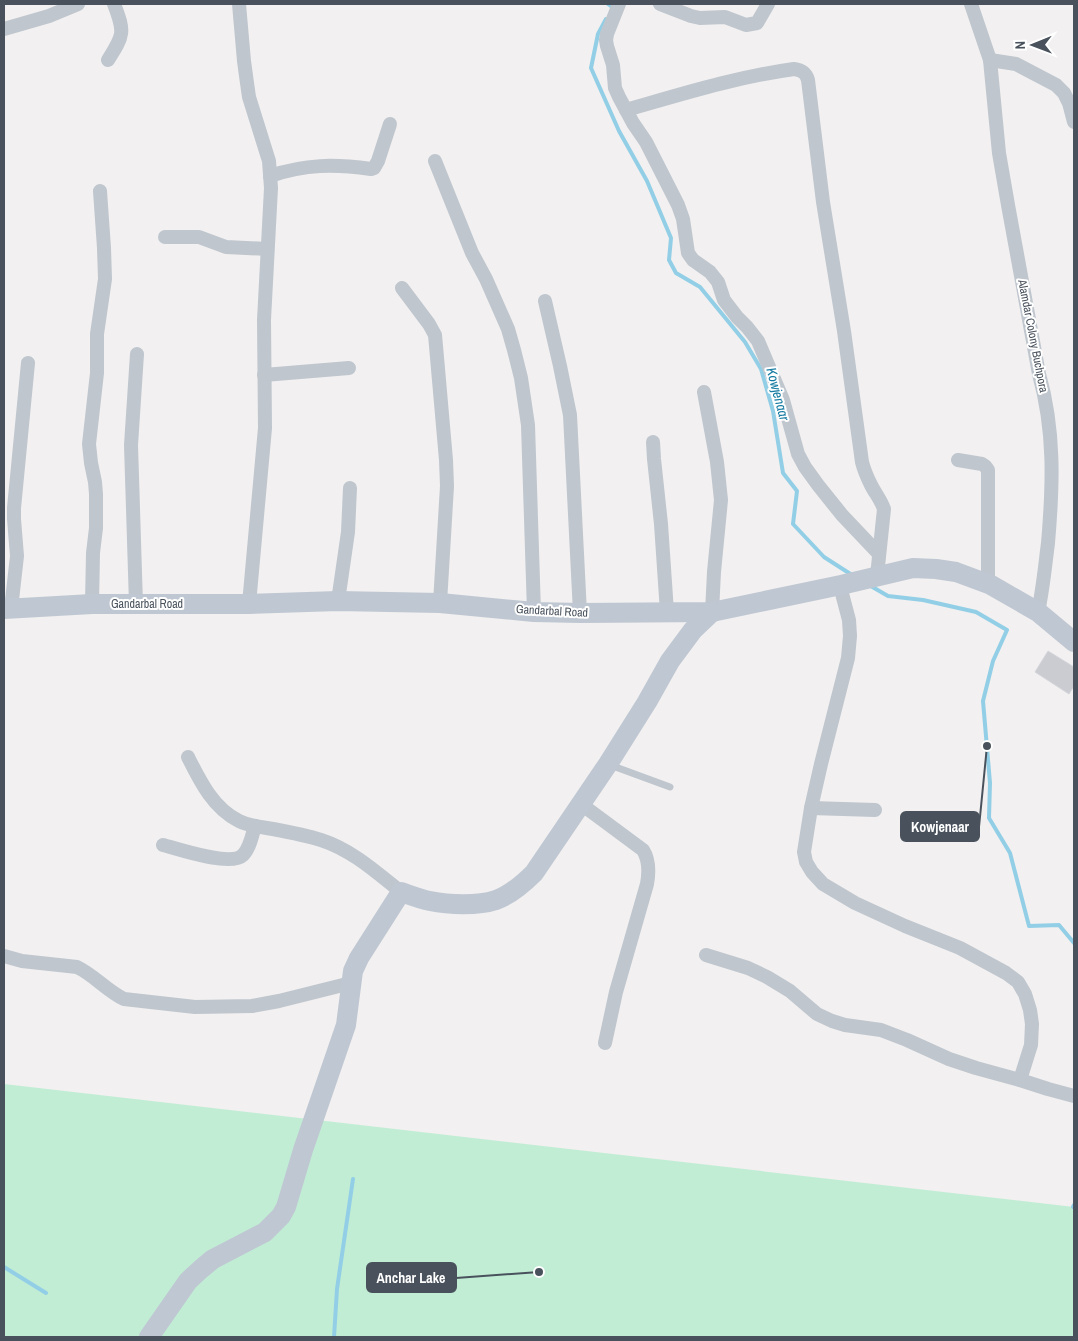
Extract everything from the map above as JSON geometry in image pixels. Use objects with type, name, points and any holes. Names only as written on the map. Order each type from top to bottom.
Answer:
[{"type":"street","points":[[4,29],[49,16],[78,4]]},
{"type":"street","points":[[108,60],[120,42],[122,32],[121,21],[114,4]]},
{"type":"street","points":[[239,4],[249,97],[268,161],[270,176],[264,320],[265,428],[249,604]]},
{"type":"street","points":[[619,4],[606,34],[606,46],[613,65],[618,97],[646,142],[678,205],[683,219],[688,253],[693,260],[710,272],[718,282],[724,300],[758,341],[783,400],[798,454],[805,467],[842,515],[880,554]]},
{"type":"street","points":[[660,4],[691,16],[700,18],[726,17],[746,25],[757,23],[768,4]]},
{"type":"street","name":"Alamdar Colony Buchpora","points":[[971,4],[990,60],[1000,153],[1008,205],[1050,420],[1052,456],[1050,517],[1043,592],[1038,612]]},
{"type":"street","points":[[990,60],[1016,64],[1056,85],[1064,93],[1069,103],[1074,122]]},
{"type":"street","points":[[626,110],[716,84],[748,77],[794,69],[800,70],[806,75],[862,462],[871,485],[882,502],[884,509],[877,576]]},
{"type":"street","points":[[270,176],[288,170],[323,165],[374,168],[390,124]]},
{"type":"street","points":[[435,161],[472,253],[486,278],[508,329],[521,378],[528,425],[534,612]]},
{"type":"street","points":[[92,604],[93,553],[96,528],[96,482],[89,444],[97,373],[97,334],[105,279],[100,192]]},
{"type":"street","points":[[166,237],[199,238],[226,247],[267,249]]},
{"type":"street","points":[[402,288],[429,324],[434,334],[436,346],[447,486],[440,603]]},
{"type":"street","points":[[545,301],[570,415],[580,613]]},
{"type":"street","points":[[136,604],[131,445],[137,354]]},
{"type":"street","points":[[7,609],[16,556],[14,508],[28,363]]},
{"type":"street","points":[[264,375],[349,368]]},
{"type":"street","points":[[188,757],[209,795],[225,811],[240,821],[322,841],[343,850],[357,858],[400,892],[429,901],[444,903],[483,903],[498,899],[522,884],[534,873],[608,764],[670,661],[694,630],[712,612],[721,500],[717,462],[704,392]]},
{"type":"street","points":[[653,442],[667,612]]},
{"type":"street","points":[[958,460],[982,464],[988,470],[988,584]]},
{"type":"street","points":[[338,601],[348,532],[350,488]]},
{"type":"street","name":"Gandarbal Road","points":[[7,609],[92,604],[249,604],[338,601],[440,603],[534,612],[712,612],[913,568],[956,572],[988,584],[1038,612],[1074,642]]},
{"type":"street","points":[[841,585],[849,620],[848,658],[811,808],[804,852],[806,862],[823,884],[855,903],[974,955],[1018,982],[1025,994],[1032,1024],[1031,1045],[1020,1080]]},
{"type":"street","points":[[581,804],[643,850],[648,861],[647,884],[616,992],[605,1043]]},
{"type":"street","points":[[811,808],[874,810]]},
{"type":"street","points":[[162,845],[220,859],[235,860],[245,854],[255,826]]},
{"type":"street","points":[[149,1337],[188,1281],[201,1268],[265,1232],[281,1216],[286,1207],[303,1150],[346,1025],[353,971],[400,892]]},
{"type":"street","points":[[706,955],[767,976],[790,991],[817,1014],[832,1021],[845,1025],[881,1030],[949,1059],[1074,1096]]},
{"type":"street","points":[[4,956],[22,961],[78,967],[114,994],[124,999],[195,1007],[252,1006],[279,1002],[351,983]]},
{"type":"lane","points":[[608,764],[670,787]]},
{"type":"green space","points":[[4,1084],[1074,1207],[1074,1337],[4,1337]]},
{"type":"building","points":[[1048,651],[1074,667],[1074,686],[1069,694],[1035,672]]},
{"type":"waterway","points":[[608,4],[612,9]]},
{"type":"waterway","name":"Kowjenaar","points":[[606,19],[598,34],[591,68],[619,131],[647,181],[671,238],[669,260],[676,273],[700,287],[745,342],[761,369],[773,411],[783,473],[797,491],[793,524],[824,557],[852,575]]},
{"type":"waterway","name":"Kowjenaar","points":[[869,585],[888,596],[923,600],[976,612],[1007,630],[993,661],[983,701],[990,783],[989,818],[1010,853],[1029,926],[1059,925],[1074,943]]},
{"type":"waterway","points":[[334,1337],[337,1289],[353,1179]]},
{"type":"waterway","points":[[4,1267],[46,1293]]},
{"type":"place","name":"Kowjenaar","points":[[987,746]]},
{"type":"place","name":"Anchar Lake","points":[[539,1272]]}]
